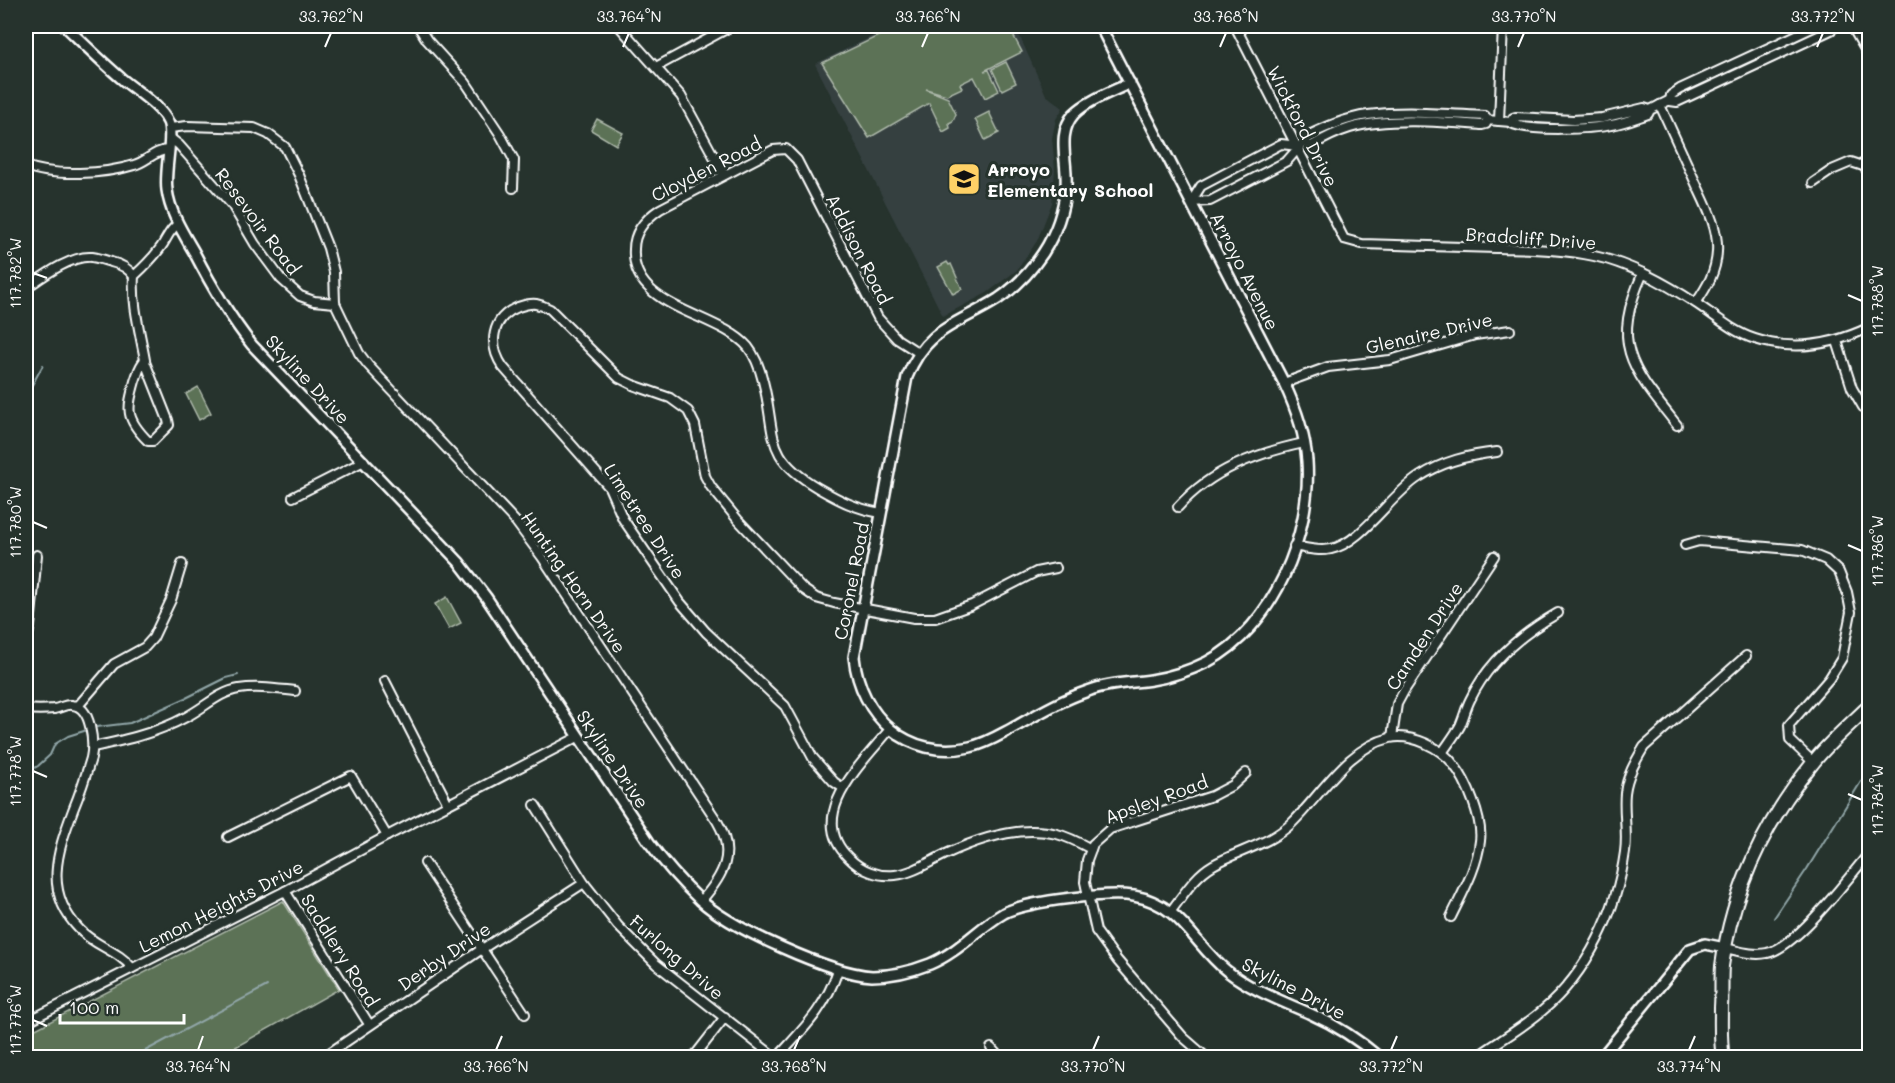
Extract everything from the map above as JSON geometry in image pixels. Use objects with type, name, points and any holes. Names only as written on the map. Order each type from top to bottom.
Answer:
[{"type":"main road","points":[[1854,26],[1869,54]]},
{"type":"main road","points":[[1719,1056],[1722,969],[1725,948],[1738,896],[1767,828],[1813,762],[1869,705]]},
{"type":"street","points":[[65,26],[158,110],[167,120],[170,128]]},
{"type":"street","points":[[417,26],[466,83],[500,134],[514,160],[513,188]]},
{"type":"street","points":[[619,26],[656,66],[688,108],[724,175]]},
{"type":"street","points":[[656,66],[732,26]]},
{"type":"street","name":"Arroyo Avenue","points":[[1100,26],[1297,412],[1307,462],[1307,495],[1294,546]]},
{"type":"street","name":"Wickford Drive","points":[[1235,26],[1301,144],[1323,199],[1344,238]]},
{"type":"street","points":[[1499,121],[1503,26]]},
{"type":"street","points":[[1191,202],[1210,201],[1287,161],[1307,136],[1333,124],[1367,115],[1424,112],[1485,116],[1487,120],[1511,122],[1516,117],[1573,120],[1602,118],[1644,108],[1650,110],[1670,100],[1671,95],[1680,90],[1816,26]]},
{"type":"street","points":[[1670,100],[1677,102],[1836,26]]},
{"type":"street","name":"Coronel Road","points":[[1130,83],[1079,110],[1067,125],[1063,143],[1065,197],[1053,234],[1036,263],[997,300],[938,332],[919,353],[911,366],[903,392],[855,644],[855,669],[866,700],[879,719],[900,737],[921,745],[955,749],[970,747],[1092,689],[1151,680],[1193,668],[1208,661],[1234,643],[1264,611],[1282,582],[1294,546]]},
{"type":"street","points":[[1660,105],[1709,213],[1716,234],[1718,251],[1715,267],[1696,303]]},
{"type":"street","name":"Resevoir Road","points":[[170,128],[187,126],[254,128],[268,134],[285,147],[299,175],[328,248],[334,272],[335,303],[314,301],[300,296],[281,279],[255,244],[232,205],[179,145],[170,138]]},
{"type":"street","name":"Skyline Drive","points":[[170,128],[166,172],[167,192],[178,224],[218,296],[239,327],[252,345],[430,530],[469,574],[661,859],[701,901],[751,932],[838,970],[880,976],[913,970],[951,954],[1006,913],[1031,904],[1114,895],[1135,897],[1154,903],[1170,912],[1186,925],[1215,961],[1238,979],[1264,995],[1329,1023],[1380,1058]]},
{"type":"street","points":[[1191,202],[1201,186],[1281,144],[1301,144]]},
{"type":"street","name":"Cloyden Road","points":[[786,148],[773,150],[660,209],[644,222],[634,240],[634,262],[640,276],[661,299],[720,327],[748,347],[760,371],[774,442],[786,465],[798,476],[846,504],[861,510],[880,513]]},
{"type":"street","name":"Addison Road","points":[[786,148],[797,160],[878,318],[897,339],[919,353]]},
{"type":"street","points":[[26,166],[39,171],[81,173],[132,166],[159,151],[168,150]]},
{"type":"street","points":[[1813,183],[1832,170],[1851,162],[1863,166],[1869,173]]},
{"type":"street","points":[[134,276],[149,263],[171,229],[178,224]]},
{"type":"street","name":"Bradcliff Drive","points":[[1344,238],[1362,244],[1548,250],[1611,260],[1644,273],[1696,303],[1738,332],[1755,339],[1800,347],[1837,341],[1869,327]]},
{"type":"street","points":[[26,288],[68,263],[84,258],[92,257],[130,270],[134,276],[133,297],[145,360],[169,425],[153,441],[148,441],[139,432],[132,419],[129,404],[137,373],[145,360]]},
{"type":"street","points":[[1644,273],[1627,317],[1629,351],[1638,374],[1677,425]]},
{"type":"street","name":"Hunting Horn Drive","points":[[335,303],[359,353],[368,365],[516,522],[542,557],[717,821],[725,837],[726,861],[719,880],[701,901]]},
{"type":"street","name":"Limetree Drive","points":[[843,788],[834,782],[813,758],[785,706],[706,632],[680,602],[623,519],[609,487],[503,367],[496,357],[493,344],[503,316],[514,308],[526,304],[536,304],[550,309],[619,378],[679,403],[687,411],[695,426],[705,476],[711,487],[738,520],[803,589],[825,601],[862,609]]},
{"type":"street","name":"Glenaire Drive","points":[[1284,383],[1328,367],[1390,360],[1475,335],[1510,330]]},
{"type":"street","points":[[1837,341],[1852,388],[1863,407]]},
{"type":"street","points":[[1178,507],[1204,482],[1242,461],[1275,449],[1304,443]]},
{"type":"street","points":[[1294,546],[1313,550],[1329,550],[1341,546],[1355,537],[1398,493],[1418,477],[1466,455],[1497,452]]},
{"type":"street","points":[[294,498],[364,462]]},
{"type":"street","points":[[1685,545],[1699,541],[1802,550],[1826,560],[1839,572],[1847,592],[1851,612],[1842,658],[1829,679],[1789,725],[1790,740],[1813,762]]},
{"type":"street","points":[[26,643],[30,626],[37,555]]},
{"type":"street","name":"Camden Drive","points":[[1392,737],[1397,704],[1404,691],[1494,556]]},
{"type":"street","points":[[26,709],[78,706],[114,664],[145,647],[153,639],[171,600],[182,564]]},
{"type":"street","points":[[862,609],[914,618],[934,618],[972,604],[1036,572],[1056,568]]},
{"type":"street","points":[[1442,753],[1459,727],[1475,692],[1497,661],[1532,628],[1558,613]]},
{"type":"street","points":[[1475,1058],[1516,1032],[1544,1010],[1584,964],[1607,917],[1619,884],[1625,851],[1625,795],[1628,777],[1635,761],[1644,747],[1746,656]]},
{"type":"street","points":[[385,681],[448,804]]},
{"type":"street","points":[[93,747],[135,738],[185,718],[224,693],[238,689],[295,691]]},
{"type":"street","name":"Lemon Heights Drive","points":[[78,706],[88,719],[93,747],[60,848],[55,869],[56,880],[62,903],[74,924],[83,933],[124,959],[132,968],[285,891],[578,737]]},
{"type":"street","points":[[890,729],[837,797],[833,827],[837,839],[850,859],[868,872],[882,875],[905,873],[956,849],[1017,833],[1036,832],[1057,834],[1091,849],[1086,871],[1088,897],[1096,931],[1117,960],[1184,1037],[1206,1058]]},
{"type":"street","points":[[1170,912],[1204,871],[1278,834],[1292,823],[1358,752],[1392,737],[1427,744],[1442,753],[1454,765],[1473,803],[1480,825],[1481,839],[1469,881],[1451,916]]},
{"type":"street","name":"Apsley Road","points":[[1091,849],[1103,834],[1110,830],[1212,796],[1233,785],[1246,772]]},
{"type":"street","points":[[228,837],[351,776],[387,836]]},
{"type":"street","name":"Furlong Drive","points":[[535,805],[584,883],[618,926],[656,964],[776,1058]]},
{"type":"street","points":[[1601,1058],[1689,948],[1705,944],[1759,954],[1784,947],[1804,929],[1869,852]]},
{"type":"street","points":[[425,863],[525,1014]]},
{"type":"street","name":"Derby Drive","points":[[322,1058],[369,1024],[584,883]]},
{"type":"street","name":"Saddlery Road","points":[[285,891],[369,1024]]},
{"type":"street","points":[[26,1022],[132,968]]},
{"type":"street","points":[[776,1058],[819,1011],[838,970]]},
{"type":"street","points":[[693,1058],[725,1017]]},
{"type":"street","points":[[991,1048],[1000,1058]]},
{"type":"shaded area","name":"Arroyo Elementary School","points":[[894,26],[1015,26],[1046,95],[1063,108],[1056,119],[1052,138],[1055,170],[1052,203],[1037,241],[1017,270],[987,293],[943,316],[815,64]]},
{"type":"green space","points":[[899,26],[1011,26],[1022,52],[984,71],[989,70],[999,91],[985,98],[974,77],[960,84],[962,88],[947,95],[926,89],[948,98],[956,114],[953,121],[949,123],[950,128],[943,132],[929,103],[869,138],[822,63]]},
{"type":"green space","points":[[1006,62],[1016,83],[1002,90],[992,69]]},
{"type":"green space","points":[[989,112],[999,133],[985,140],[975,119]]},
{"type":"green space","points":[[597,119],[623,133],[616,145],[591,130]]},
{"type":"green space","points":[[947,262],[951,264],[962,289],[953,294],[938,267]]},
{"type":"green space","points":[[198,387],[211,413],[199,420],[186,394]]},
{"type":"green space","points":[[447,597],[461,623],[449,629],[435,604]]},
{"type":"green space","points":[[283,901],[339,989],[218,1057],[26,1057],[26,1034]]},
{"type":"waterway","points":[[26,396],[43,365]]},
{"type":"waterway","points":[[97,727],[130,723],[226,678],[238,675]]},
{"type":"waterway","points":[[26,773],[50,755],[55,744],[68,736],[84,731]]},
{"type":"waterway","points":[[1774,918],[1870,767]]},
{"type":"waterway","points":[[132,1058],[267,986]]},
{"type":"place","name":"Arroyo Elementary School","points":[[964,179]]}]
